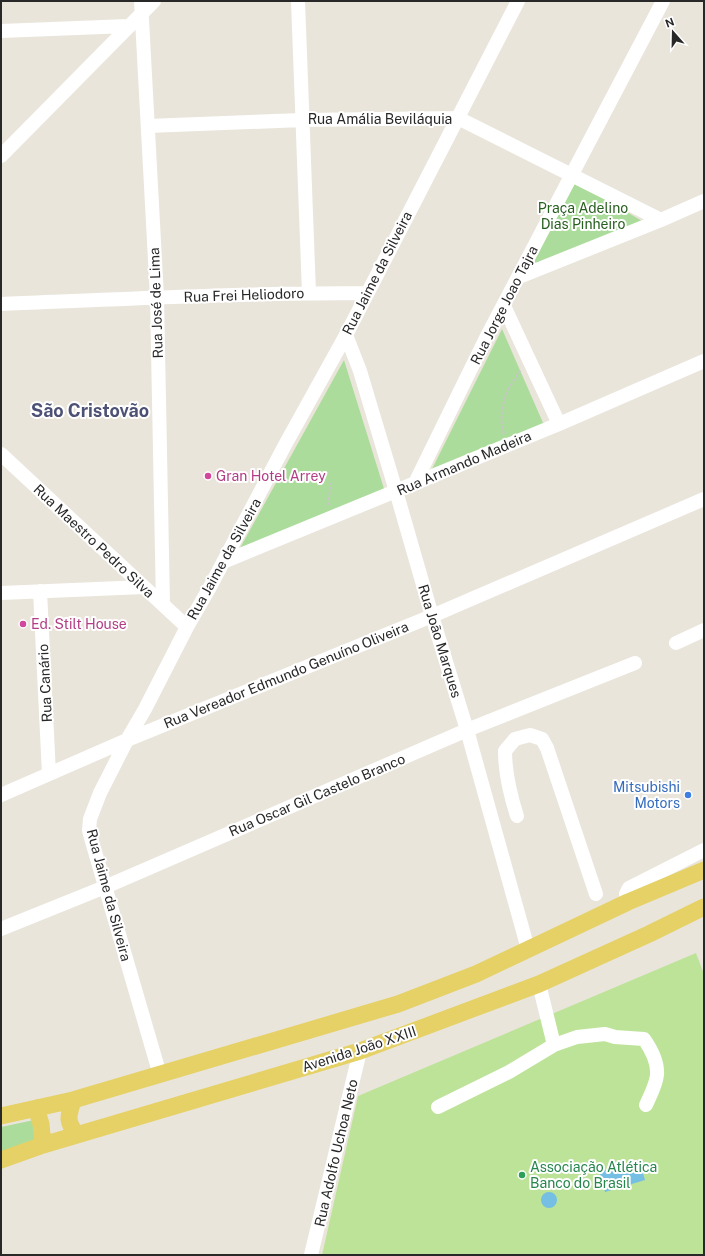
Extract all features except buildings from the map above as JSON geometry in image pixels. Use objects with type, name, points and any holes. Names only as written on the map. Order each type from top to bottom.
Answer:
[{"type":"main road","points":[[1,1116],[73,1100],[398,1004],[476,974],[628,902],[704,870]]},
{"type":"main road","name":"Avenida João XXIII","points":[[1,1160],[43,1145],[360,1051],[539,984],[649,934],[704,907]]},
{"type":"main road","points":[[73,1100],[68,1119],[72,1129],[77,1135]]},
{"type":"main road","points":[[36,1108],[41,1124],[43,1145]]},
{"type":"street","points":[[1,156],[128,26],[141,8],[154,1]]},
{"type":"street","points":[[298,1],[309,293]]},
{"type":"street","name":"Rua Jaime da Silveira","points":[[160,1074],[91,838],[89,824],[90,819],[100,793],[127,740],[346,335],[518,1]]},
{"type":"street","name":"Rua Jorge Joao Tajra","points":[[415,483],[457,396],[518,277],[663,1]]},
{"type":"street","name":"Rua José de Lima","points":[[141,8],[157,297],[163,605]]},
{"type":"street","points":[[1,31],[128,26]]},
{"type":"street","name":"Rua Amália Beviláquia","points":[[148,126],[302,120],[458,118],[661,220]]},
{"type":"street","points":[[518,277],[661,220],[704,201]]},
{"type":"street","name":"Rua Frei Heliodoro","points":[[1,304],[157,297],[309,293],[366,294]]},
{"type":"street","points":[[504,306],[558,424]]},
{"type":"street","name":"Rua João Marques","points":[[346,335],[360,371],[467,730],[528,949]]},
{"type":"street","name":"Rua Armando Madeira","points":[[223,562],[508,445],[704,361]]},
{"type":"street","name":"Rua Maestro Pedro Silva","points":[[1,454],[187,627]]},
{"type":"street","name":"Rua Vereador Edmundo Genuíno Oliveira","points":[[1,795],[127,740],[432,616],[704,499]]},
{"type":"street","points":[[1,593],[144,587]]},
{"type":"street","name":"Rua Canário","points":[[40,591],[49,774]]},
{"type":"street","points":[[676,643],[704,630]]},
{"type":"street","name":"Rua Oscar Gil Castelo Branco","points":[[1,929],[105,887],[467,730],[635,663]]},
{"type":"street","points":[[518,816],[510,796],[505,771],[505,751],[515,739],[530,734],[542,739],[547,748],[596,894]]},
{"type":"street","points":[[628,902],[626,894],[629,888],[704,850]]},
{"type":"street","points":[[539,984],[554,1045]]},
{"type":"street","points":[[438,1107],[509,1072],[554,1045],[577,1037],[605,1034],[615,1037],[644,1039],[650,1048],[656,1063],[657,1075],[646,1105]]},
{"type":"street","name":"Rua Adolfo Uchoa Neto","points":[[311,1255],[360,1051]]},
{"type":"path","points":[[508,445],[502,425],[502,404],[512,381],[520,370],[530,361]]},
{"type":"path","points":[[326,520],[332,483]]},
{"type":"green space","name":"Praça Adelino Dias Pinheiro","points":[[573,180],[642,221],[531,266]]},
{"type":"green space","points":[[502,329],[544,425],[429,475]]},
{"type":"green space","points":[[344,360],[385,492],[240,548]]},
{"type":"green space","name":"Associação Atlética Banco do Brasil","points":[[696,953],[704,974],[704,1255],[322,1255],[358,1096]]},
{"type":"green space","points":[[34,1120],[37,1138],[23,1146],[1,1153],[1,1127]]},
{"type":"water","points":[[639,1160],[645,1180],[605,1192],[599,1172]]},
{"type":"water","points":[[546,1192],[552,1192],[557,1197],[555,1206],[552,1208],[546,1208],[541,1203],[541,1197]]},
{"type":"place","name":"Gran Hotel Arrey","points":[[208,476]]},
{"type":"place","name":"Ed. Stilt House","points":[[23,624]]},
{"type":"place","name":"Mitsubishi Motors","points":[[688,795]]},
{"type":"place","name":"Associação Atlética Banco do Brasil","points":[[522,1175]]},
{"type":"district","name":"São Cristovão","points":[[90,410]]}]
